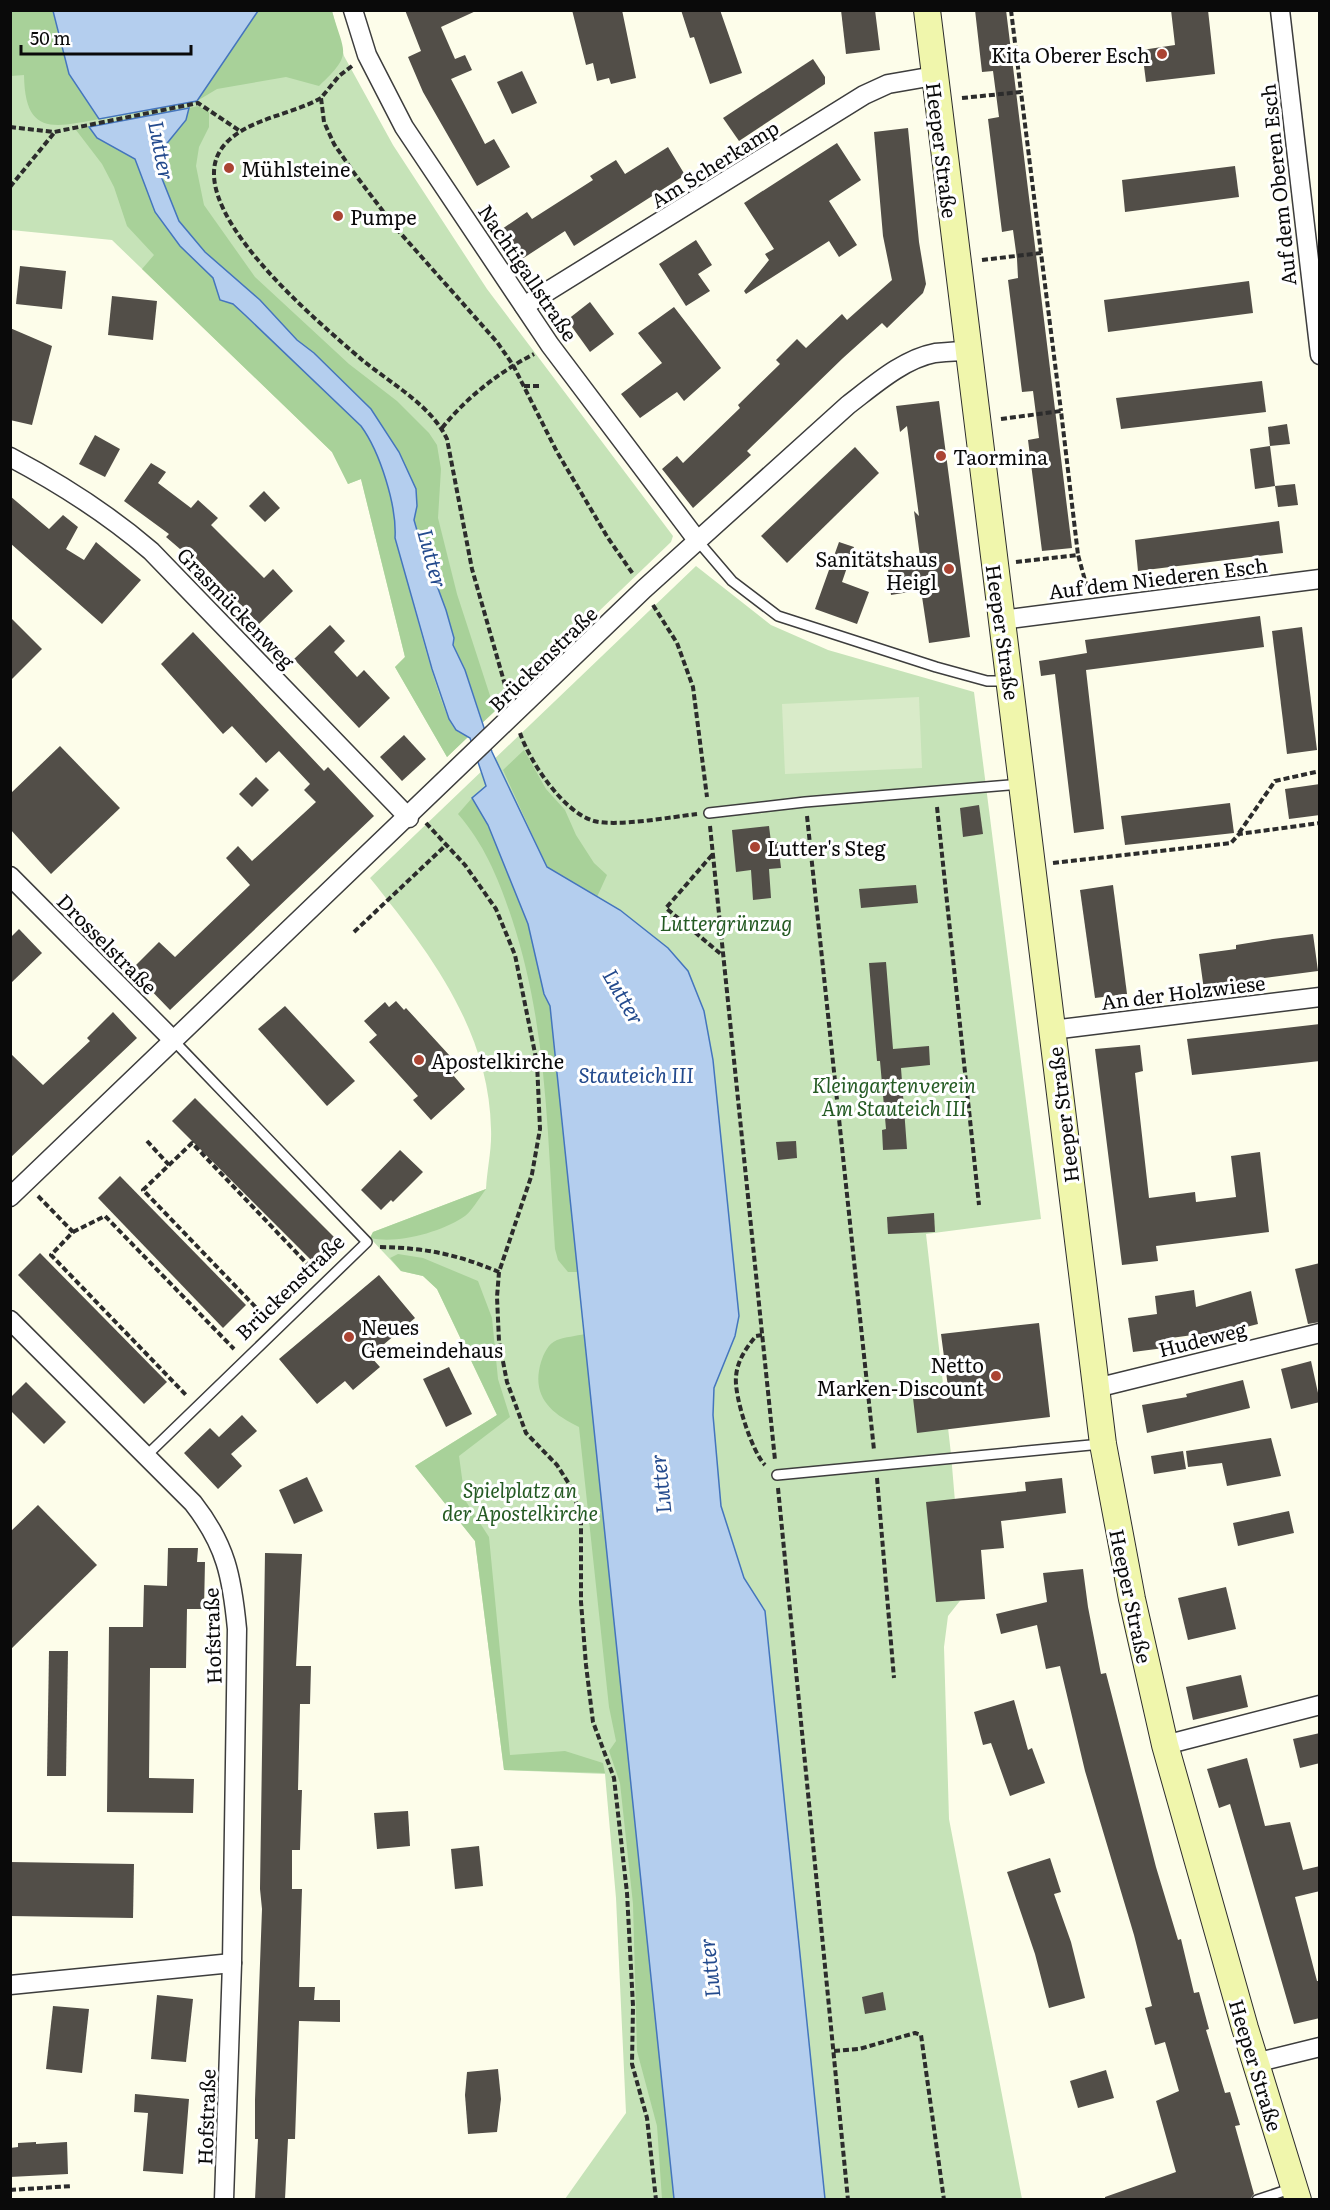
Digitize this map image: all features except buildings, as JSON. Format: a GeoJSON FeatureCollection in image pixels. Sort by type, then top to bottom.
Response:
{"type":"FeatureCollection","features":[{"type":"Feature","properties":{"kind":"main road","name":"Heeper Straße"},"geometry":{"type":"LineString","coordinates":[[927,10],[1103,1444],[1132,1599],[1165,1745],[1256,2063],[1297,2194]]}},
{"type":"Feature","properties":{"kind":"street","name":"Nachtigallstraße"},"geometry":{"type":"LineString","coordinates":[[353,10],[367,55],[404,127],[550,345],[697,540]]}},
{"type":"Feature","properties":{"kind":"street","name":"Auf dem Oberen Esch"},"geometry":{"type":"LineString","coordinates":[[1280,10],[1320,355]]}},
{"type":"Feature","properties":{"kind":"street","name":"Am Scherkamp"},"geometry":{"type":"LineString","coordinates":[[524,306],[864,95],[888,84],[935,88]]}},
{"type":"Feature","properties":{"kind":"street","name":"Brückenstraße"},"geometry":{"type":"LineString","coordinates":[[10,1197],[644,590],[848,405],[884,378],[914,361],[933,353],[968,351]]}},
{"type":"Feature","properties":{"kind":"street","name":"Grasmückenweg"},"geometry":{"type":"LineString","coordinates":[[10,457],[76,495],[120,524],[151,551],[412,814]]}},
{"type":"Feature","properties":{"kind":"street","name":"Auf dem Niederen Esch"},"geometry":{"type":"LineString","coordinates":[[1002,620],[1320,579]]}},
{"type":"Feature","properties":{"kind":"street","name":"Drosselstraße"},"geometry":{"type":"LineString","coordinates":[[10,876],[174,1041]]}},
{"type":"Feature","properties":{"kind":"street","name":"An der Holzwiese"},"geometry":{"type":"LineString","coordinates":[[1052,1030],[1320,997]]}},
{"type":"Feature","properties":{"kind":"street","name":"Hofstraße"},"geometry":{"type":"LineString","coordinates":[[10,1320],[193,1503],[214,1531],[232,1582],[237,1629],[232,1963],[224,2199]]}},
{"type":"Feature","properties":{"kind":"street","name":"Hudeweg"},"geometry":{"type":"LineString","coordinates":[[1096,1388],[1320,1333]]}},
{"type":"Feature","properties":{"kind":"street"},"geometry":{"type":"LineString","coordinates":[[1165,1745],[1320,1705]]}},
{"type":"Feature","properties":{"kind":"street"},"geometry":{"type":"LineString","coordinates":[[10,1985],[232,1963]]}},
{"type":"Feature","properties":{"kind":"street"},"geometry":{"type":"LineString","coordinates":[[1256,2063],[1320,2047]]}},
{"type":"Feature","properties":{"kind":"lane"},"geometry":{"type":"LineString","coordinates":[[697,540],[732,581],[778,616],[872,649],[946,670],[987,681],[1010,681]]}},
{"type":"Feature","properties":{"kind":"lane"},"geometry":{"type":"LineString","coordinates":[[709,813],[805,802],[1023,784]]}},
{"type":"Feature","properties":{"kind":"lane","name":"Brückenstraße"},"geometry":{"type":"LineString","coordinates":[[145,1457],[367,1242],[174,1041]]}},
{"type":"Feature","properties":{"kind":"lane"},"geometry":{"type":"LineString","coordinates":[[777,1476],[1103,1444]]}},
{"type":"Feature","properties":{"kind":"lane"},"geometry":{"type":"LineString","coordinates":[[1257,2199],[1297,2194]]}},
{"type":"Feature","properties":{"kind":"path"},"geometry":{"type":"LineString","coordinates":[[1011,10],[1078,555],[1093,608]]}},
{"type":"Feature","properties":{"kind":"path"},"geometry":{"type":"LineString","coordinates":[[367,55],[339,76],[321,98],[240,131],[219,152],[212,175],[215,193],[231,224],[258,260],[307,311],[401,390],[442,428],[447,440],[472,569],[508,722],[557,795],[584,816],[603,821],[709,813]]}},
{"type":"Feature","properties":{"kind":"path"},"geometry":{"type":"LineString","coordinates":[[935,88],[1022,92]]}},
{"type":"Feature","properties":{"kind":"path"},"geometry":{"type":"LineString","coordinates":[[321,98],[324,122],[334,144],[354,173],[395,227],[497,342],[513,365],[579,490],[677,643],[693,687],[709,813],[777,1476],[848,2199]]}},
{"type":"Feature","properties":{"kind":"path"},"geometry":{"type":"LineString","coordinates":[[10,127],[54,132],[198,103],[240,131]]}},
{"type":"Feature","properties":{"kind":"path"},"geometry":{"type":"LineString","coordinates":[[10,187],[54,132]]}},
{"type":"Feature","properties":{"kind":"path"},"geometry":{"type":"LineString","coordinates":[[957,262],[1041,253]]}},
{"type":"Feature","properties":{"kind":"path"},"geometry":{"type":"LineString","coordinates":[[442,428],[458,409],[513,365],[550,345]]}},
{"type":"Feature","properties":{"kind":"path"},"geometry":{"type":"LineString","coordinates":[[524,386],[539,386]]}},
{"type":"Feature","properties":{"kind":"path"},"geometry":{"type":"LineString","coordinates":[[977,422],[1061,411]]}},
{"type":"Feature","properties":{"kind":"path"},"geometry":{"type":"LineString","coordinates":[[994,564],[1078,555]]}},
{"type":"Feature","properties":{"kind":"path"},"geometry":{"type":"LineString","coordinates":[[1032,865],[1231,843],[1275,781],[1320,771]]}},
{"type":"Feature","properties":{"kind":"path"},"geometry":{"type":"LineString","coordinates":[[935,791],[979,1205]]}},
{"type":"Feature","properties":{"kind":"path"},"geometry":{"type":"LineString","coordinates":[[805,802],[875,1466],[894,1678]]}},
{"type":"Feature","properties":{"kind":"path"},"geometry":{"type":"LineString","coordinates":[[412,814],[465,865],[500,918],[515,955],[537,1063],[540,1129],[532,1174],[498,1272],[499,1341],[515,1408],[526,1433],[557,1465],[571,1487],[581,1518],[581,1602],[586,1665],[593,1722],[614,1778],[627,1893],[633,2006],[632,2064],[647,2118],[656,2199]]}},
{"type":"Feature","properties":{"kind":"path"},"geometry":{"type":"LineString","coordinates":[[1239,834],[1320,823]]}},
{"type":"Feature","properties":{"kind":"path"},"geometry":{"type":"LineString","coordinates":[[354,932],[446,845]]}},
{"type":"Feature","properties":{"kind":"path"},"geometry":{"type":"LineString","coordinates":[[712,855],[666,908],[722,956]]}},
{"type":"Feature","properties":{"kind":"path"},"geometry":{"type":"LineString","coordinates":[[147,1141],[169,1165]]}},
{"type":"Feature","properties":{"kind":"path"},"geometry":{"type":"LineString","coordinates":[[277,1330],[143,1190],[192,1143],[325,1283]]}},
{"type":"Feature","properties":{"kind":"path"},"geometry":{"type":"LineString","coordinates":[[25,1183],[74,1232]]}},
{"type":"Feature","properties":{"kind":"path"},"geometry":{"type":"LineString","coordinates":[[197,1406],[51,1255],[74,1232],[105,1216],[245,1360]]}},
{"type":"Feature","properties":{"kind":"path"},"geometry":{"type":"LineString","coordinates":[[373,1247],[435,1250],[464,1257],[498,1272]]}},
{"type":"Feature","properties":{"kind":"path"},"geometry":{"type":"LineString","coordinates":[[762,1335],[756,1336],[749,1345],[740,1360],[735,1378],[758,1458],[777,1476]]}},
{"type":"Feature","properties":{"kind":"path"},"geometry":{"type":"LineString","coordinates":[[834,2051],[859,2049],[915,2033],[921,2035],[944,2199]]}},
{"type":"Feature","properties":{"kind":"path"},"geometry":{"type":"LineString","coordinates":[[10,2190],[72,2186]]}},
{"type":"Feature","properties":{"kind":"green space"},"geometry":{"type":"Polygon","coordinates":[[[258,10],[332,11],[342,45],[342,59],[319,86],[286,77],[217,89],[197,101],[258,10]]]}},
{"type":"Feature","properties":{"kind":"green space"},"geometry":{"type":"Polygon","coordinates":[[[10,11],[332,11],[344,56],[393,145],[487,289],[673,536],[671,542],[447,757],[395,667],[405,657],[361,479],[348,484],[332,452],[112,240],[11,230],[10,11]]]}},
{"type":"Feature","properties":{"kind":"green space"},"geometry":{"type":"Polygon","coordinates":[[[11,11],[53,11],[69,74],[99,119],[55,125],[44,123],[36,118],[26,94],[24,75],[11,76],[11,11]]]}},
{"type":"Feature","properties":{"kind":"green space"},"geometry":{"type":"Polygon","coordinates":[[[198,106],[209,112],[209,127],[199,147],[196,166],[204,205],[255,277],[349,364],[397,401],[429,433],[437,445],[441,469],[438,518],[457,594],[495,711],[483,722],[465,670],[453,645],[423,548],[424,540],[418,534],[414,520],[417,506],[411,477],[371,409],[314,353],[297,340],[260,300],[205,252],[179,221],[159,171],[158,158],[186,120],[189,108],[198,106]]]}},
{"type":"Feature","properties":{"kind":"green space"},"geometry":{"type":"Polygon","coordinates":[[[89,127],[97,138],[135,159],[180,246],[213,278],[220,300],[233,304],[245,315],[361,426],[368,437],[386,480],[394,511],[396,538],[441,698],[456,730],[468,737],[447,757],[395,667],[405,657],[361,479],[348,484],[332,452],[142,269],[154,255],[127,226],[114,187],[102,164],[76,130],[89,127]]]}},
{"type":"Feature","properties":{"kind":"green space","name":"Luttergrünzug"},"geometry":{"type":"Polygon","coordinates":[[[696,566],[771,625],[828,650],[974,692],[1041,1219],[926,1234],[951,1454],[963,1597],[948,1616],[944,1647],[949,1819],[1022,2199],[565,2199],[626,2113],[616,1898],[605,1774],[504,1770],[475,1541],[415,1466],[497,1415],[437,1289],[423,1276],[401,1271],[370,1238],[373,1232],[486,1189],[491,1129],[488,1093],[480,1059],[468,1026],[434,964],[370,878],[696,566]]]}},
{"type":"Feature","properties":{"kind":"green space"},"geometry":{"type":"Polygon","coordinates":[[[919,697],[922,768],[785,774],[782,704],[919,697]]]}},
{"type":"Feature","properties":{"kind":"green space"},"geometry":{"type":"Polygon","coordinates":[[[524,750],[546,789],[565,810],[576,835],[594,863],[607,875],[597,897],[547,867],[503,770],[524,750]]]}},
{"type":"Feature","properties":{"kind":"green space"},"geometry":{"type":"Polygon","coordinates":[[[472,798],[488,825],[528,924],[544,994],[550,1006],[578,1272],[568,1272],[558,1260],[555,1249],[544,1082],[533,1001],[524,960],[502,890],[484,851],[458,814],[472,798]]]}},
{"type":"Feature","properties":{"kind":"green space"},"geometry":{"type":"Polygon","coordinates":[[[486,1189],[465,1216],[441,1228],[417,1236],[392,1240],[370,1238],[373,1232],[486,1189]]]}},
{"type":"Feature","properties":{"kind":"green space"},"geometry":{"type":"Polygon","coordinates":[[[398,1254],[423,1258],[478,1281],[492,1318],[498,1379],[510,1417],[459,1456],[465,1500],[489,1537],[510,1755],[565,1751],[603,1763],[605,1773],[504,1770],[475,1541],[415,1466],[497,1415],[437,1289],[423,1276],[401,1271],[390,1258],[398,1254]]]}},
{"type":"Feature","properties":{"kind":"green space"},"geometry":{"type":"Polygon","coordinates":[[[585,1334],[674,2199],[662,2199],[657,2126],[637,2051],[633,1904],[620,1783],[609,1751],[616,1741],[609,1707],[579,1427],[559,1416],[545,1402],[539,1385],[541,1362],[549,1346],[557,1340],[585,1334]]]}},
{"type":"Feature","properties":{"kind":"water"},"geometry":{"type":"Polygon","coordinates":[[[53,10],[258,11],[197,101],[99,119],[69,74],[53,10]]]}},
{"type":"Feature","properties":{"kind":"water","name":"Stauteich III"},"geometry":{"type":"Polygon","coordinates":[[[189,108],[186,120],[164,147],[158,159],[159,171],[179,221],[205,252],[260,300],[297,340],[314,353],[371,409],[399,452],[416,489],[417,506],[414,520],[418,534],[426,544],[423,548],[446,610],[454,638],[453,645],[465,670],[492,752],[547,867],[620,910],[668,948],[688,971],[704,1011],[713,1060],[739,1316],[735,1336],[714,1388],[713,1415],[721,1506],[744,1578],[765,1611],[825,2199],[674,2199],[550,1006],[544,994],[528,924],[488,825],[472,798],[486,786],[470,738],[456,730],[449,719],[432,669],[395,538],[390,495],[375,450],[361,426],[233,304],[220,300],[213,278],[180,246],[155,212],[135,159],[97,138],[89,127],[189,108]]]}},
{"type":"Feature","properties":{"kind":"place","name":"Kita Oberer Esch"},"geometry":{"type":"Point","coordinates":[1162,54]}},
{"type":"Feature","properties":{"kind":"place","name":"Mühlsteine"},"geometry":{"type":"Point","coordinates":[229,168]}},
{"type":"Feature","properties":{"kind":"place","name":"Pumpe"},"geometry":{"type":"Point","coordinates":[338,216]}},
{"type":"Feature","properties":{"kind":"place","name":"Taormina"},"geometry":{"type":"Point","coordinates":[941,456]}},
{"type":"Feature","properties":{"kind":"place","name":"Sanitätshaus Heigl"},"geometry":{"type":"Point","coordinates":[949,569]}},
{"type":"Feature","properties":{"kind":"place","name":"Lutter's Steg"},"geometry":{"type":"Point","coordinates":[755,847]}},
{"type":"Feature","properties":{"kind":"place","name":"Apostelkirche"},"geometry":{"type":"Point","coordinates":[419,1060]}},
{"type":"Feature","properties":{"kind":"place","name":"Neues Gemeindehaus"},"geometry":{"type":"Point","coordinates":[349,1337]}},
{"type":"Feature","properties":{"kind":"place","name":"Netto Marken-Discount"},"geometry":{"type":"Point","coordinates":[996,1376]}},
{"type":"Feature","properties":{"kind":"water label","name":"Lutter"},"geometry":{"type":"Point","coordinates":[163,150]}},
{"type":"Feature","properties":{"kind":"water label","name":"Lutter"},"geometry":{"type":"Point","coordinates":[434,558]}},
{"type":"Feature","properties":{"kind":"water label","name":"Lutter"},"geometry":{"type":"Point","coordinates":[625,996]}},
{"type":"Feature","properties":{"kind":"water label","name":"Lutter"},"geometry":{"type":"Point","coordinates":[659,1484]}},
{"type":"Feature","properties":{"kind":"water label","name":"Lutter"},"geometry":{"type":"Point","coordinates":[708,1968]}},
{"type":"Feature","properties":{"kind":"park label","name":"Kleingartenverein Am Stauteich III"},"geometry":{"type":"Point","coordinates":[894,1096]}},
{"type":"Feature","properties":{"kind":"park label","name":"Spielplatz an der Apostelkirche"},"geometry":{"type":"Point","coordinates":[520,1500]}}]}
